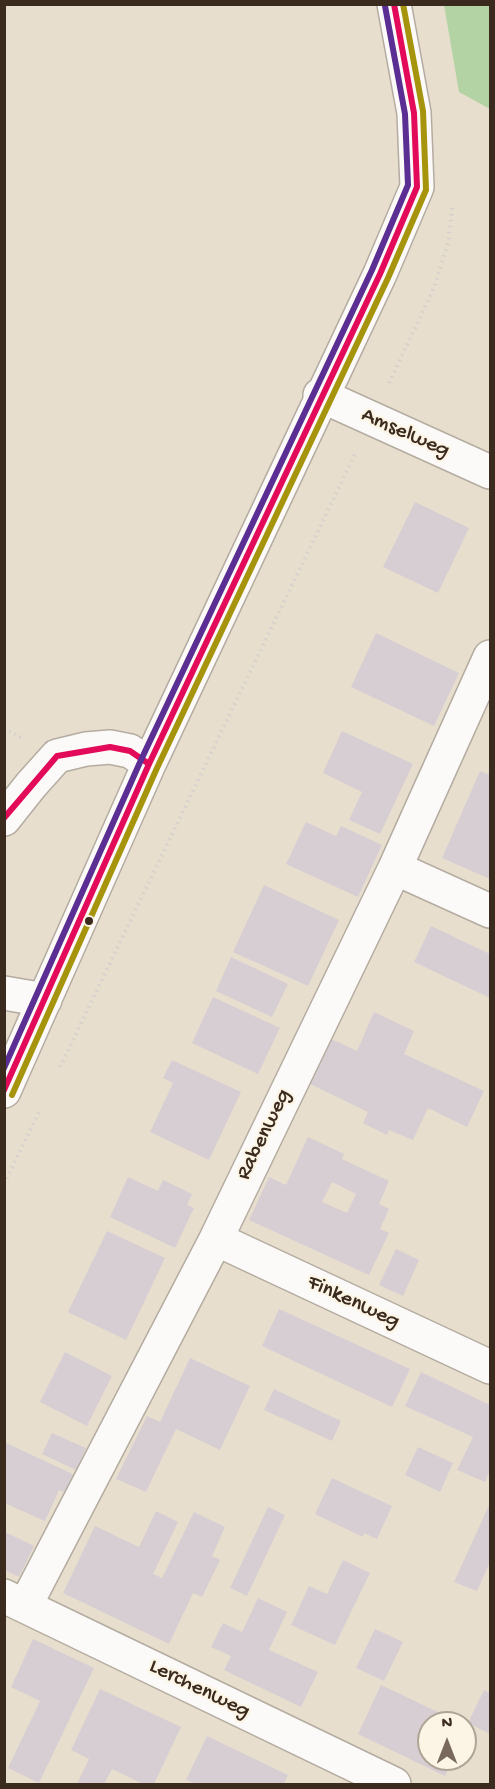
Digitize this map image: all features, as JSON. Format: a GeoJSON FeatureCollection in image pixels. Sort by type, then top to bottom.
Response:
{"type":"FeatureCollection","features":[{"type":"Feature","properties":{"kind":"street"},"geometry":{"type":"LineString","coordinates":[[4,1091],[149,764],[320,395],[380,274],[417,187],[414,113],[394,4]]}},
{"type":"Feature","properties":{"kind":"street","name":"Amselweg"},"geometry":{"type":"LineString","coordinates":[[320,395],[490,472]]}},
{"type":"Feature","properties":{"kind":"street","name":"Rabenweg"},"geometry":{"type":"LineString","coordinates":[[15,1601],[216,1239],[395,867],[490,657]]}},
{"type":"Feature","properties":{"kind":"street"},"geometry":{"type":"LineString","coordinates":[[4,819],[57,756],[86,749],[110,747],[130,751],[149,764]]}},
{"type":"Feature","properties":{"kind":"street"},"geometry":{"type":"LineString","coordinates":[[395,867],[490,910]]}},
{"type":"Feature","properties":{"kind":"street"},"geometry":{"type":"LineString","coordinates":[[4,993],[45,1000]]}},
{"type":"Feature","properties":{"kind":"street","name":"Finkenweg"},"geometry":{"type":"LineString","coordinates":[[216,1239],[490,1367]]}},
{"type":"Feature","properties":{"kind":"street","name":"Lerchenweg"},"geometry":{"type":"LineString","coordinates":[[15,1601],[394,1785]]}},
{"type":"Feature","properties":{"kind":"green space"},"geometry":{"type":"Polygon","coordinates":[[[444,5],[490,5],[490,109],[459,92],[444,5]]]}},
{"type":"Feature","properties":{"kind":"building"},"geometry":{"type":"Polygon","coordinates":[[[415,502],[469,528],[438,593],[383,567],[415,502]]]}},
{"type":"Feature","properties":{"kind":"building"},"geometry":{"type":"Polygon","coordinates":[[[376,633],[459,673],[434,726],[351,687],[376,633]]]}},
{"type":"Feature","properties":{"kind":"building"},"geometry":{"type":"Polygon","coordinates":[[[342,731],[413,764],[380,834],[349,820],[362,792],[323,773],[342,731]]]}},
{"type":"Feature","properties":{"kind":"building"},"geometry":{"type":"Polygon","coordinates":[[[480,771],[490,775],[490,879],[442,858],[480,771]]]}},
{"type":"Feature","properties":{"kind":"building"},"geometry":{"type":"Polygon","coordinates":[[[306,822],[336,836],[341,826],[382,845],[358,897],[286,864],[306,822]]]}},
{"type":"Feature","properties":{"kind":"building"},"geometry":{"type":"Polygon","coordinates":[[[264,885],[339,920],[308,986],[233,952],[264,885]]]}},
{"type":"Feature","properties":{"kind":"building"},"geometry":{"type":"Polygon","coordinates":[[[431,926],[490,954],[490,998],[414,962],[431,926]]]}},
{"type":"Feature","properties":{"kind":"building"},"geometry":{"type":"Polygon","coordinates":[[[231,957],[288,984],[272,1017],[216,991],[231,957]]]}},
{"type":"Feature","properties":{"kind":"building"},"geometry":{"type":"Polygon","coordinates":[[[213,997],[280,1028],[258,1074],[192,1043],[213,997]]]}},
{"type":"Feature","properties":{"kind":"building"},"geometry":{"type":"Polygon","coordinates":[[[374,1012],[414,1031],[404,1054],[484,1091],[467,1127],[428,1108],[413,1140],[389,1130],[387,1135],[363,1123],[368,1112],[308,1083],[329,1038],[357,1051],[374,1012]]]}},
{"type":"Feature","properties":{"kind":"building"},"geometry":{"type":"Polygon","coordinates":[[[172,1060],[241,1092],[209,1160],[150,1132],[173,1083],[163,1078],[172,1060]]]}},
{"type":"Feature","properties":{"kind":"building"},"geometry":{"type":"Polygon","coordinates":[[[308,1137],[344,1154],[342,1159],[389,1181],[379,1204],[389,1209],[380,1229],[389,1233],[369,1275],[249,1220],[269,1177],[286,1185],[308,1137]],[[332,1182],[322,1202],[347,1213],[356,1194],[332,1182]]]}},
{"type":"Feature","properties":{"kind":"building"},"geometry":{"type":"Polygon","coordinates":[[[128,1177],[158,1191],[163,1180],[192,1194],[187,1205],[194,1208],[175,1248],[110,1217],[128,1177]]]}},
{"type":"Feature","properties":{"kind":"building"},"geometry":{"type":"Polygon","coordinates":[[[107,1231],[165,1258],[126,1340],[68,1312],[107,1231]]]}},
{"type":"Feature","properties":{"kind":"building"},"geometry":{"type":"Polygon","coordinates":[[[396,1249],[419,1260],[403,1296],[379,1285],[396,1249]]]}},
{"type":"Feature","properties":{"kind":"building"},"geometry":{"type":"Polygon","coordinates":[[[279,1309],[410,1369],[392,1407],[262,1346],[279,1309]]]}},
{"type":"Feature","properties":{"kind":"building"},"geometry":{"type":"Polygon","coordinates":[[[65,1352],[112,1376],[87,1426],[40,1402],[65,1352]]]}},
{"type":"Feature","properties":{"kind":"building"},"geometry":{"type":"Polygon","coordinates":[[[190,1358],[250,1386],[220,1450],[176,1429],[146,1492],[116,1479],[147,1416],[160,1422],[190,1358]]]}},
{"type":"Feature","properties":{"kind":"building"},"geometry":{"type":"Polygon","coordinates":[[[421,1372],[490,1405],[490,1470],[485,1482],[457,1470],[473,1437],[405,1406],[421,1372]]]}},
{"type":"Feature","properties":{"kind":"building"},"geometry":{"type":"Polygon","coordinates":[[[274,1389],[341,1421],[332,1441],[264,1410],[274,1389]]]}},
{"type":"Feature","properties":{"kind":"building"},"geometry":{"type":"Polygon","coordinates":[[[52,1433],[86,1448],[76,1470],[42,1454],[52,1433]]]}},
{"type":"Feature","properties":{"kind":"building"},"geometry":{"type":"Polygon","coordinates":[[[4,1442],[81,1478],[72,1496],[59,1490],[45,1521],[4,1503],[4,1442]]]}},
{"type":"Feature","properties":{"kind":"building"},"geometry":{"type":"Polygon","coordinates":[[[418,1447],[453,1463],[440,1492],[405,1475],[418,1447]]]}},
{"type":"Feature","properties":{"kind":"building"},"geometry":{"type":"Polygon","coordinates":[[[332,1478],[392,1506],[377,1539],[364,1533],[363,1537],[315,1514],[332,1478]]]}},
{"type":"Feature","properties":{"kind":"building"},"geometry":{"type":"Polygon","coordinates":[[[490,1503],[490,1562],[477,1591],[454,1582],[490,1503]]]}},
{"type":"Feature","properties":{"kind":"building"},"geometry":{"type":"Polygon","coordinates":[[[268,1507],[285,1515],[247,1596],[230,1588],[268,1507]]]}},
{"type":"Feature","properties":{"kind":"building"},"geometry":{"type":"Polygon","coordinates":[[[156,1511],[178,1522],[153,1574],[162,1578],[194,1512],[225,1527],[212,1556],[220,1560],[202,1597],[193,1593],[169,1644],[63,1593],[95,1526],[139,1547],[156,1511]]]}},
{"type":"Feature","properties":{"kind":"building"},"geometry":{"type":"Polygon","coordinates":[[[5,1532],[34,1546],[19,1577],[5,1570],[5,1532]]]}},
{"type":"Feature","properties":{"kind":"building"},"geometry":{"type":"Polygon","coordinates":[[[343,1560],[370,1573],[335,1645],[291,1625],[309,1586],[327,1594],[343,1560]]]}},
{"type":"Feature","properties":{"kind":"building"},"geometry":{"type":"Polygon","coordinates":[[[258,1598],[287,1612],[269,1650],[318,1672],[301,1707],[224,1670],[231,1656],[211,1647],[223,1623],[242,1632],[258,1598]]]}},
{"type":"Feature","properties":{"kind":"building"},"geometry":{"type":"Polygon","coordinates":[[[375,1629],[403,1642],[384,1681],[356,1668],[375,1629]]]}},
{"type":"Feature","properties":{"kind":"building"},"geometry":{"type":"Polygon","coordinates":[[[33,1639],[94,1668],[39,1783],[8,1768],[40,1701],[11,1687],[33,1639]]]}},
{"type":"Feature","properties":{"kind":"building"},"geometry":{"type":"Polygon","coordinates":[[[381,1685],[436,1711],[417,1711],[417,1762],[358,1734],[381,1685]]]}},
{"type":"Feature","properties":{"kind":"building"},"geometry":{"type":"Polygon","coordinates":[[[100,1689],[181,1727],[154,1784],[143,1784],[112,1769],[104,1784],[77,1784],[89,1759],[71,1750],[100,1689]]]}},
{"type":"Feature","properties":{"kind":"building"},"geometry":{"type":"Polygon","coordinates":[[[484,1690],[490,1693],[490,1734],[477,1728],[477,1711],[474,1711],[484,1690]]]}},
{"type":"Feature","properties":{"kind":"building"},"geometry":{"type":"Polygon","coordinates":[[[207,1736],[288,1775],[284,1784],[197,1784],[186,1780],[207,1736]]]}},
{"type":"Feature","properties":{"kind":"building"},"geometry":{"type":"Polygon","coordinates":[[[435,1771],[447,1771],[445,1776],[435,1771]]]}},
{"type":"Feature","properties":{"kind":"transit line"},"geometry":{"type":"LineString","coordinates":[[4,1090],[149,764],[380,274],[417,187],[414,113],[394,4]]}},
{"type":"Feature","properties":{"kind":"transit line"},"geometry":{"type":"LineString","coordinates":[[12,1095],[157,768],[388,278],[426,190],[423,111],[403,4]]}},
{"type":"Feature","properties":{"kind":"transit line"},"geometry":{"type":"LineString","coordinates":[[4,1068],[141,760],[372,270],[408,185],[405,114],[385,6]]}},
{"type":"Feature","properties":{"kind":"transit line"},"geometry":{"type":"LineString","coordinates":[[4,818],[57,756],[110,747],[130,751],[149,764]]}}]}
